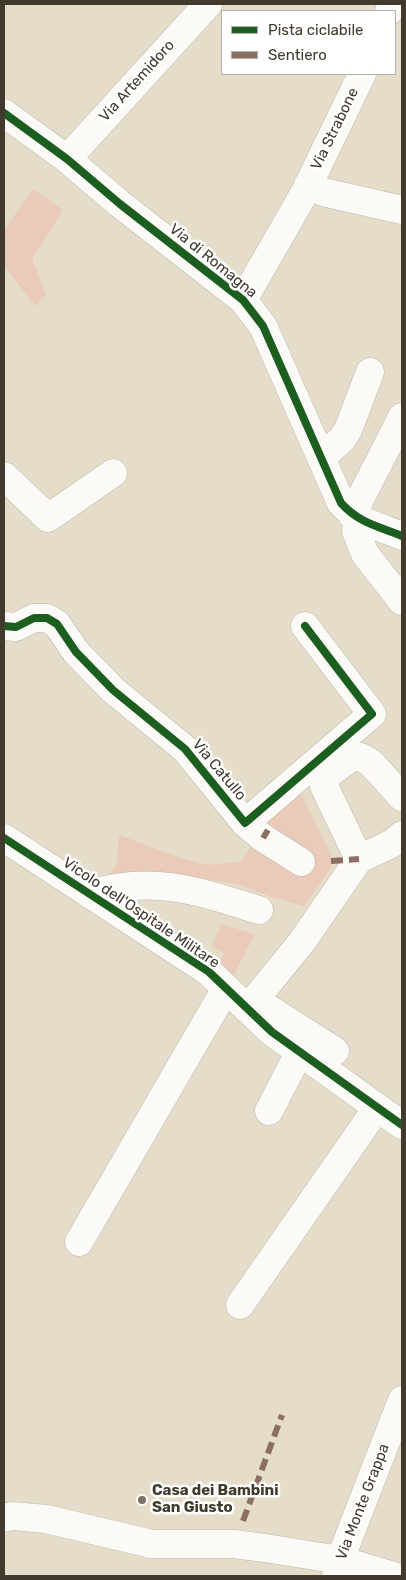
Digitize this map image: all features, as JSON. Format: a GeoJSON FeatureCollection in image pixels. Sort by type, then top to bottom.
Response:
{"type":"FeatureCollection","features":[{"type":"Feature","properties":{"kind":"street","name":"Via Artemidoro"},"geometry":{"type":"LineString","coordinates":[[67,158],[208,4]]}},
{"type":"Feature","properties":{"kind":"street","name":"Via Strabone"},"geometry":{"type":"LineString","coordinates":[[244,300],[308,185],[362,75]]}},
{"type":"Feature","properties":{"kind":"street","name":"Via di Romagna"},"geometry":{"type":"LineString","coordinates":[[4,113],[67,158],[128,210],[244,300],[264,326],[341,503],[357,518]]}},
{"type":"Feature","properties":{"kind":"street","name":"Via Strabone"},"geometry":{"type":"LineString","coordinates":[[308,185],[323,192],[402,210]]}},
{"type":"Feature","properties":{"kind":"street"},"geometry":{"type":"LineString","coordinates":[[321,458],[342,439],[348,430],[370,372]]}},
{"type":"Feature","properties":{"kind":"street"},"geometry":{"type":"LineString","coordinates":[[402,417],[357,518],[356,532],[364,554],[402,601]]}},
{"type":"Feature","properties":{"kind":"street"},"geometry":{"type":"LineString","coordinates":[[4,476],[48,518],[113,473]]}},
{"type":"Feature","properties":{"kind":"street"},"geometry":{"type":"LineString","coordinates":[[357,518],[402,536]]}},
{"type":"Feature","properties":{"kind":"street","name":"Via Catullo"},"geometry":{"type":"LineString","coordinates":[[4,626],[16,627],[34,618],[47,618],[57,624],[76,652],[113,690],[185,749],[245,823],[263,838],[301,862]]}},
{"type":"Feature","properties":{"kind":"street","name":"Via Catullo"},"geometry":{"type":"LineString","coordinates":[[245,823],[372,714],[305,626]]}},
{"type":"Feature","properties":{"kind":"street"},"geometry":{"type":"LineString","coordinates":[[359,859],[324,786],[327,775],[352,757],[360,757],[371,764],[402,797]]}},
{"type":"Feature","properties":{"kind":"street"},"geometry":{"type":"LineString","coordinates":[[335,1052],[251,1004],[301,943],[359,859],[391,844],[402,835]]}},
{"type":"Feature","properties":{"kind":"street","name":"Vicolo dell'Ospitale Militare"},"geometry":{"type":"LineString","coordinates":[[4,838],[209,972],[225,990],[251,1004],[267,1028],[299,1053],[402,1125]]}},
{"type":"Feature","properties":{"kind":"street"},"geometry":{"type":"LineString","coordinates":[[89,894],[103,890],[145,885],[177,886],[259,910]]}},
{"type":"Feature","properties":{"kind":"street","name":"Vicolo dell'Ospitale Militare"},"geometry":{"type":"LineString","coordinates":[[79,1242],[225,990]]}},
{"type":"Feature","properties":{"kind":"street"},"geometry":{"type":"LineString","coordinates":[[269,1111],[299,1053]]}},
{"type":"Feature","properties":{"kind":"street"},"geometry":{"type":"LineString","coordinates":[[240,1305],[377,1108]]}},
{"type":"Feature","properties":{"kind":"street","name":"Via Monte Grappa"},"geometry":{"type":"LineString","coordinates":[[338,1568],[402,1400]]}},
{"type":"Feature","properties":{"kind":"street"},"geometry":{"type":"LineString","coordinates":[[4,1518],[12,1516],[46,1519],[152,1544],[234,1544],[338,1568],[393,1576]]}},
{"type":"Feature","properties":{"kind":"shaded area"},"geometry":{"type":"Polygon","coordinates":[[[33,189],[63,210],[32,259],[46,295],[35,306],[6,268],[4,270],[4,230],[33,189]]]}},
{"type":"Feature","properties":{"kind":"shaded area"},"geometry":{"type":"Polygon","coordinates":[[[297,786],[331,855],[331,868],[304,906],[271,897],[238,884],[193,877],[148,874],[107,878],[117,863],[119,835],[184,859],[207,865],[241,862],[251,846],[296,872],[256,822],[297,786]]]}},
{"type":"Feature","properties":{"kind":"shaded area"},"geometry":{"type":"Polygon","coordinates":[[[221,924],[255,934],[229,984],[215,971],[224,953],[212,946],[221,924]]]}},
{"type":"Feature","properties":{"kind":"marked path"},"geometry":{"type":"LineString","coordinates":[[263,838],[268,830]]}},
{"type":"Feature","properties":{"kind":"marked path"},"geometry":{"type":"LineString","coordinates":[[331,861],[359,859]]}},
{"type":"Feature","properties":{"kind":"marked path"},"geometry":{"type":"LineString","coordinates":[[243,1521],[282,1415]]}},
{"type":"Feature","properties":{"kind":"cycle path"},"geometry":{"type":"LineString","coordinates":[[4,113],[67,159],[120,204],[243,300],[263,326],[341,503],[362,520],[402,536]]}},
{"type":"Feature","properties":{"kind":"cycle path"},"geometry":{"type":"LineString","coordinates":[[4,626],[16,627],[34,618],[47,618],[57,624],[76,652],[113,690],[185,749],[245,823],[372,714],[305,626]]}},
{"type":"Feature","properties":{"kind":"cycle path"},"geometry":{"type":"LineString","coordinates":[[4,838],[209,972],[272,1032],[402,1125]]}},
{"type":"Feature","properties":{"kind":"place","name":"Casa dei Bambini San Giusto"},"geometry":{"type":"Point","coordinates":[142,1500]}}]}
